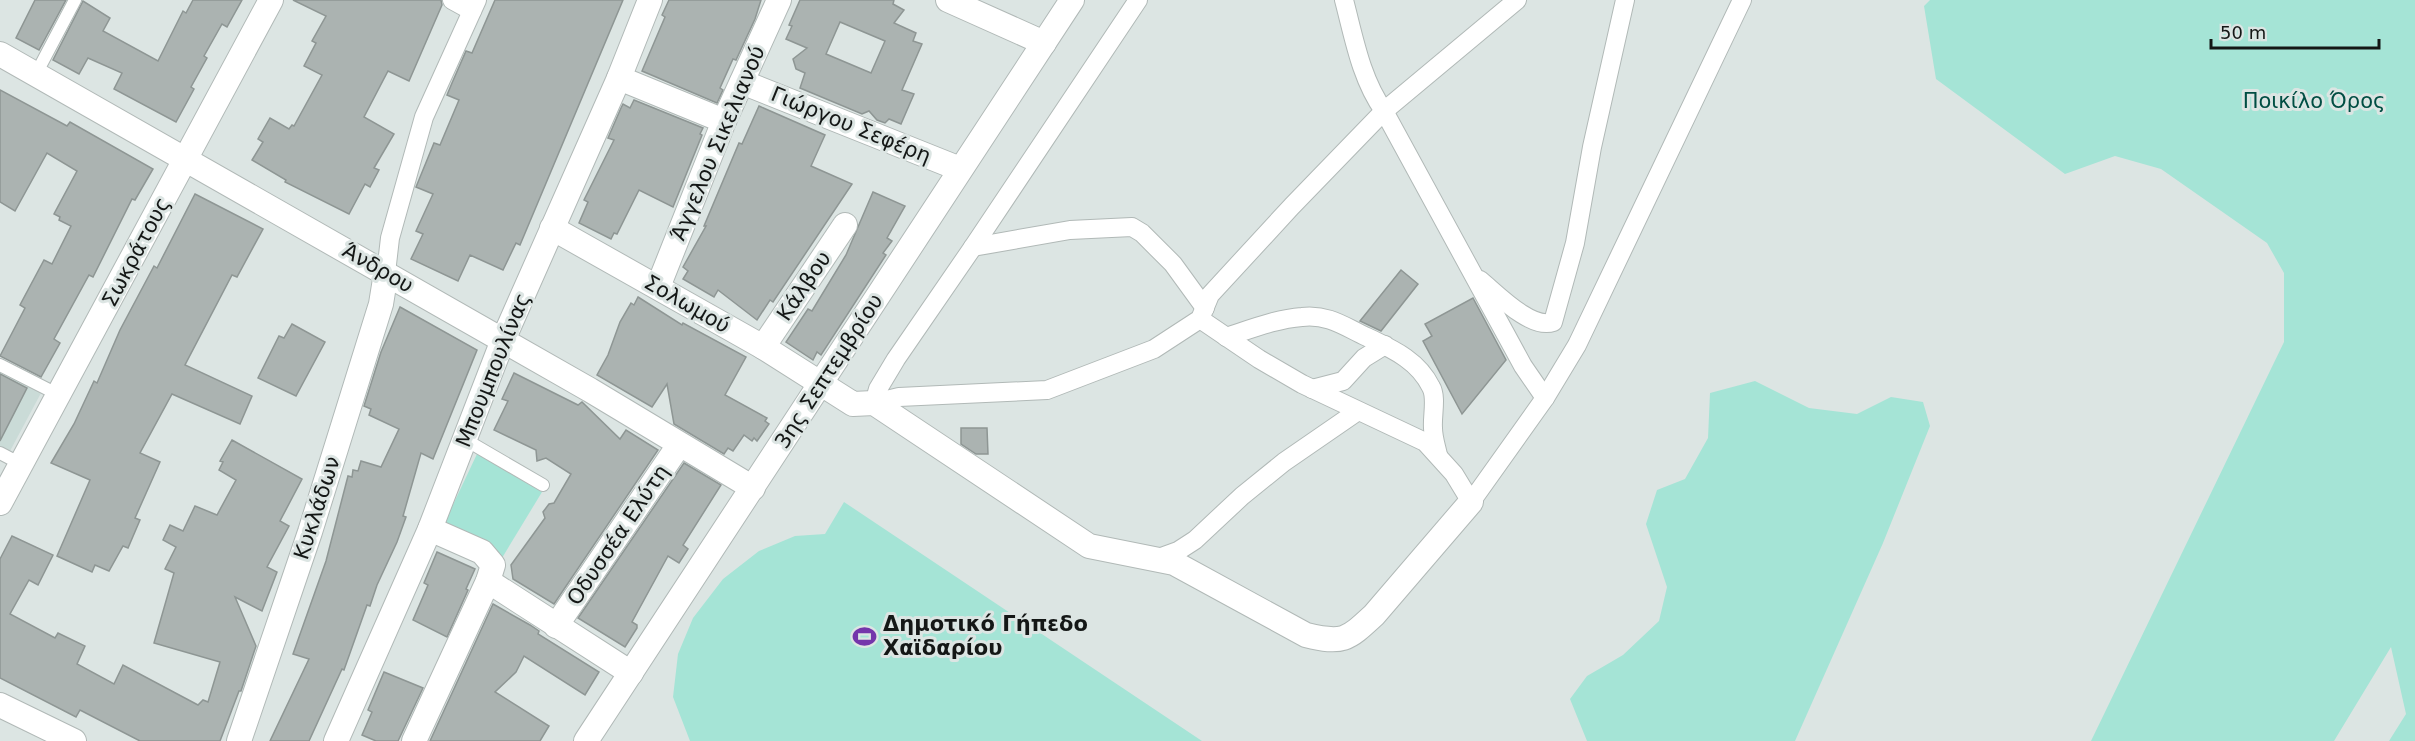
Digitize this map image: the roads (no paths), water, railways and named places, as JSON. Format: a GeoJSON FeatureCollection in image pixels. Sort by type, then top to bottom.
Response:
{"type":"FeatureCollection","features":[{"type":"Feature","properties":{"kind":"street","name":"Σωκράτους"},"geometry":{"type":"LineString","coordinates":[[0,503],[271,0]]}},
{"type":"Feature","properties":{"kind":"street"},"geometry":{"type":"LineString","coordinates":[[386,273],[390,238],[424,117],[474,5],[452,0]]}},
{"type":"Feature","properties":{"kind":"street","name":"Μπουμπουλίνας"},"geometry":{"type":"LineString","coordinates":[[336,741],[430,529],[503,340],[619,78],[650,0]]}},
{"type":"Feature","properties":{"kind":"street","name":"Άγγελου Σικελιανού"},"geometry":{"type":"LineString","coordinates":[[658,286],[724,121],[778,0]]}},
{"type":"Feature","properties":{"kind":"street"},"geometry":{"type":"LineString","coordinates":[[948,0],[1044,43]]}},
{"type":"Feature","properties":{"kind":"street","name":"3ης Σεπτεμβρίου"},"geometry":{"type":"LineString","coordinates":[[586,741],[1072,0]]}},
{"type":"Feature","properties":{"kind":"street"},"geometry":{"type":"LineString","coordinates":[[874,403],[878,389],[896,359],[1138,0]]}},
{"type":"Feature","properties":{"kind":"street"},"geometry":{"type":"LineString","coordinates":[[1344,0],[1357,51],[1372,95],[1384,111],[1523,366],[1545,398]]}},
{"type":"Feature","properties":{"kind":"street"},"geometry":{"type":"LineString","coordinates":[[874,403],[899,397],[1047,390],[1154,350],[1202,313],[1210,295],[1384,111],[1517,0]]}},
{"type":"Feature","properties":{"kind":"street"},"geometry":{"type":"LineString","coordinates":[[1471,273],[1530,319],[1548,324],[1553,322],[1575,243],[1592,147],[1625,0]]}},
{"type":"Feature","properties":{"kind":"street"},"geometry":{"type":"LineString","coordinates":[[874,403],[1089,546],[1174,563],[1306,635],[1330,641],[1348,638],[1374,615],[1471,502],[1545,398],[1599,304],[1742,0]]}},
{"type":"Feature","properties":{"kind":"street","name":"Άνδρου"},"geometry":{"type":"LineString","coordinates":[[0,54],[503,340],[753,488]]}},
{"type":"Feature","properties":{"kind":"street"},"geometry":{"type":"LineString","coordinates":[[619,78],[724,121]]}},
{"type":"Feature","properties":{"kind":"street","name":"Γιώργου Σεφέρη"},"geometry":{"type":"LineString","coordinates":[[742,82],[960,169]]}},
{"type":"Feature","properties":{"kind":"street","name":"Κάλβου"},"geometry":{"type":"LineString","coordinates":[[764,347],[845,225]]}},
{"type":"Feature","properties":{"kind":"street"},"geometry":{"type":"LineString","coordinates":[[973,247],[1070,230],[1132,227],[1142,232],[1173,264],[1202,313],[1226,337],[1258,359],[1312,389],[1425,442],[1454,474],[1471,502]]}},
{"type":"Feature","properties":{"kind":"street","name":"Σολωμού"},"geometry":{"type":"LineString","coordinates":[[552,228],[764,347],[854,404],[874,403]]}},
{"type":"Feature","properties":{"kind":"street","name":"Κυκλάδων"},"geometry":{"type":"LineString","coordinates":[[239,741],[321,498],[381,304],[386,273]]}},
{"type":"Feature","properties":{"kind":"street"},"geometry":{"type":"LineString","coordinates":[[1226,337],[1303,316],[1326,317],[1341,322],[1392,348],[1421,369],[1433,389],[1433,430],[1438,456]]}},
{"type":"Feature","properties":{"kind":"street"},"geometry":{"type":"LineString","coordinates":[[1312,389],[1343,381],[1364,358],[1385,345]]}},
{"type":"Feature","properties":{"kind":"street"},"geometry":{"type":"LineString","coordinates":[[1156,559],[1178,551],[1195,540],[1242,496],[1284,462],[1358,411]]}},
{"type":"Feature","properties":{"kind":"street","name":"Οδυσσέα Ελύτη"},"geometry":{"type":"LineString","coordinates":[[556,626],[679,445]]}},
{"type":"Feature","properties":{"kind":"street"},"geometry":{"type":"LineString","coordinates":[[430,529],[482,552],[490,573],[556,626],[631,673]]}},
{"type":"Feature","properties":{"kind":"street"},"geometry":{"type":"LineString","coordinates":[[414,741],[490,573]]}},
{"type":"Feature","properties":{"kind":"street"},"geometry":{"type":"LineString","coordinates":[[0,705],[74,741]]}},
{"type":"Feature","properties":{"kind":"lane"},"geometry":{"type":"LineString","coordinates":[[36,74],[75,0]]}},
{"type":"Feature","properties":{"kind":"lane"},"geometry":{"type":"LineString","coordinates":[[0,365],[58,395]]}},
{"type":"Feature","properties":{"kind":"lane"},"geometry":{"type":"LineString","coordinates":[[464,439],[543,484]]}},
{"type":"Feature","properties":{"kind":"lane"},"geometry":{"type":"LineString","coordinates":[[0,453],[21,464]]}},
{"type":"Feature","properties":{"kind":"place","name":"Δημοτικό Γήπεδο Χαϊδαρίου"},"geometry":{"type":"Point","coordinates":[865,636]}},
{"type":"Feature","properties":{"kind":"park label","name":"Ποικίλο Όρος"},"geometry":{"type":"Point","coordinates":[2314,101]}}]}
